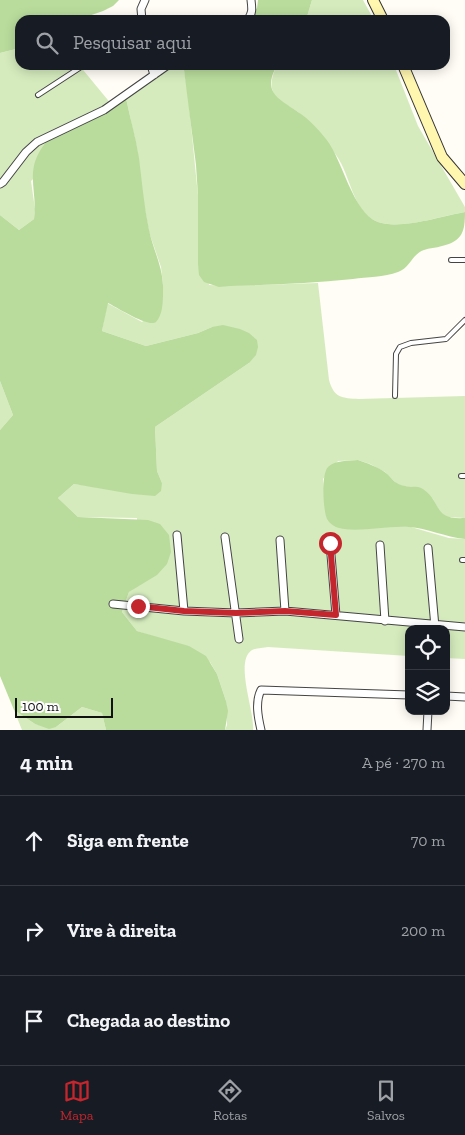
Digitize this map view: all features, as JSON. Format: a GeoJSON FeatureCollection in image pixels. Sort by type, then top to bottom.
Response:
{"type":"FeatureCollection","features":[{"type":"Feature","properties":{"kind":"main road"},"geometry":{"type":"LineString","coordinates":[[373,0],[380,15]]}},
{"type":"Feature","properties":{"kind":"main road"},"geometry":{"type":"LineString","coordinates":[[405,70],[442,156],[465,184]]}},
{"type":"Feature","properties":{"kind":"street"},"geometry":{"type":"LineString","coordinates":[[142,15],[141,9],[145,0]]}},
{"type":"Feature","properties":{"kind":"street"},"geometry":{"type":"LineString","coordinates":[[250,15],[251,0]]}},
{"type":"Feature","properties":{"kind":"street"},"geometry":{"type":"LineString","coordinates":[[152,70],[154,75]]}},
{"type":"Feature","properties":{"kind":"street"},"geometry":{"type":"LineString","coordinates":[[0,184],[26,152],[37,142],[104,110],[161,70]]}},
{"type":"Feature","properties":{"kind":"street"},"geometry":{"type":"LineString","coordinates":[[177,535],[184,611]]}},
{"type":"Feature","properties":{"kind":"street"},"geometry":{"type":"LineString","coordinates":[[225,537],[238,639]]}},
{"type":"Feature","properties":{"kind":"street"},"geometry":{"type":"LineString","coordinates":[[280,540],[285,611]]}},
{"type":"Feature","properties":{"kind":"street"},"geometry":{"type":"LineString","coordinates":[[330,543],[336,615]]}},
{"type":"Feature","properties":{"kind":"street"},"geometry":{"type":"LineString","coordinates":[[380,545],[385,621]]}},
{"type":"Feature","properties":{"kind":"street"},"geometry":{"type":"LineString","coordinates":[[428,548],[435,625]]}},
{"type":"Feature","properties":{"kind":"street"},"geometry":{"type":"LineString","coordinates":[[113,604],[184,611],[236,613],[285,611],[418,625]]}},
{"type":"Feature","properties":{"kind":"street"},"geometry":{"type":"LineString","coordinates":[[450,627],[465,627]]}},
{"type":"Feature","properties":{"kind":"street"},"geometry":{"type":"LineString","coordinates":[[261,730],[258,718],[257,697],[260,690],[405,696]]}},
{"type":"Feature","properties":{"kind":"street"},"geometry":{"type":"LineString","coordinates":[[450,696],[465,696]]}},
{"type":"Feature","properties":{"kind":"street"},"geometry":{"type":"LineString","coordinates":[[427,730],[428,715]]}},
{"type":"Feature","properties":{"kind":"lane"},"geometry":{"type":"LineString","coordinates":[[38,95],[76,70]]}},
{"type":"Feature","properties":{"kind":"lane"},"geometry":{"type":"LineString","coordinates":[[451,260],[465,260]]}},
{"type":"Feature","properties":{"kind":"lane"},"geometry":{"type":"LineString","coordinates":[[396,396],[396,354],[400,347],[411,343],[446,339],[465,320]]}},
{"type":"Feature","properties":{"kind":"green space"},"geometry":{"type":"Polygon","coordinates":[[[0,0],[119,0],[113,6],[91,15],[15,15],[15,49],[0,53],[0,0]]]}},
{"type":"Feature","properties":{"kind":"green space"},"geometry":{"type":"Polygon","coordinates":[[[258,0],[312,0],[308,15],[252,15],[257,8],[258,0]]]}},
{"type":"Feature","properties":{"kind":"green space"},"geometry":{"type":"Polygon","coordinates":[[[312,0],[363,0],[371,15],[308,15],[312,0]]]}},
{"type":"Feature","properties":{"kind":"green space"},"geometry":{"type":"Polygon","coordinates":[[[15,49],[15,70],[83,70],[112,105],[31,181],[35,209],[34,219],[19,230],[0,215],[0,53],[15,49]]]}},
{"type":"Feature","properties":{"kind":"green space"},"geometry":{"type":"Polygon","coordinates":[[[163,70],[184,70],[209,285],[318,283],[329,380],[333,390],[339,396],[359,399],[465,396],[465,518],[447,517],[439,511],[433,499],[414,487],[397,484],[385,472],[358,460],[338,461],[323,479],[327,518],[411,527],[449,538],[465,539],[465,659],[450,658],[450,625],[405,625],[405,656],[268,647],[254,649],[247,656],[245,665],[246,687],[253,730],[225,730],[227,725],[226,701],[217,674],[210,662],[158,638],[137,631],[122,612],[129,592],[138,585],[137,518],[78,517],[58,498],[74,484],[90,486],[162,483],[157,471],[155,427],[249,363],[212,327],[198,333],[146,346],[102,331],[107,303],[142,322],[162,303],[163,284],[161,267],[149,232],[137,148],[126,98],[163,70]]]}},
{"type":"Feature","properties":{"kind":"green space"},"geometry":{"type":"Polygon","coordinates":[[[184,70],[275,70],[271,82],[274,94],[310,121],[326,139],[338,159],[361,208],[369,216],[378,222],[398,224],[421,222],[465,212],[463,230],[459,238],[449,244],[420,252],[402,270],[387,275],[322,282],[219,287],[204,282],[199,275],[196,165],[184,70]]]}},
{"type":"Feature","properties":{"kind":"green space"},"geometry":{"type":"Polygon","coordinates":[[[275,70],[396,70],[418,126],[465,207],[465,212],[421,222],[398,224],[378,222],[369,217],[357,202],[341,163],[332,150],[302,116],[276,97],[272,83],[275,70]]]}},
{"type":"Feature","properties":{"kind":"green space"},"geometry":{"type":"Polygon","coordinates":[[[126,98],[138,150],[149,230],[162,278],[162,305],[159,319],[152,323],[140,320],[108,303],[102,331],[146,346],[223,325],[249,333],[257,340],[258,347],[256,355],[249,363],[155,427],[157,471],[162,483],[161,491],[155,496],[74,484],[58,498],[78,517],[148,520],[160,524],[169,535],[171,552],[167,564],[157,575],[129,592],[122,612],[137,631],[189,646],[206,656],[217,674],[226,701],[228,711],[225,730],[106,730],[102,713],[82,707],[56,727],[49,729],[35,724],[14,710],[0,676],[0,430],[13,415],[0,381],[0,215],[19,230],[34,219],[33,171],[39,152],[46,142],[126,98]]]}},
{"type":"Feature","properties":{"kind":"green space"},"geometry":{"type":"Polygon","coordinates":[[[0,381],[13,415],[0,430],[0,381]]]}},
{"type":"Feature","properties":{"kind":"green space"},"geometry":{"type":"Polygon","coordinates":[[[358,460],[383,471],[399,484],[423,489],[429,494],[442,513],[447,516],[465,518],[465,539],[409,527],[355,530],[339,528],[333,525],[327,519],[324,508],[323,492],[326,471],[334,463],[358,460]]]}},
{"type":"Feature","properties":{"kind":"green space"},"geometry":{"type":"Polygon","coordinates":[[[82,707],[102,713],[106,730],[22,730],[14,710],[35,724],[56,727],[82,707]]]}},
{"type":"Feature","properties":{"kind":"route"},"geometry":{"type":"LineString","coordinates":[[138,606],[184,611],[236,613],[285,611],[336,615],[330,543]]}}]}
